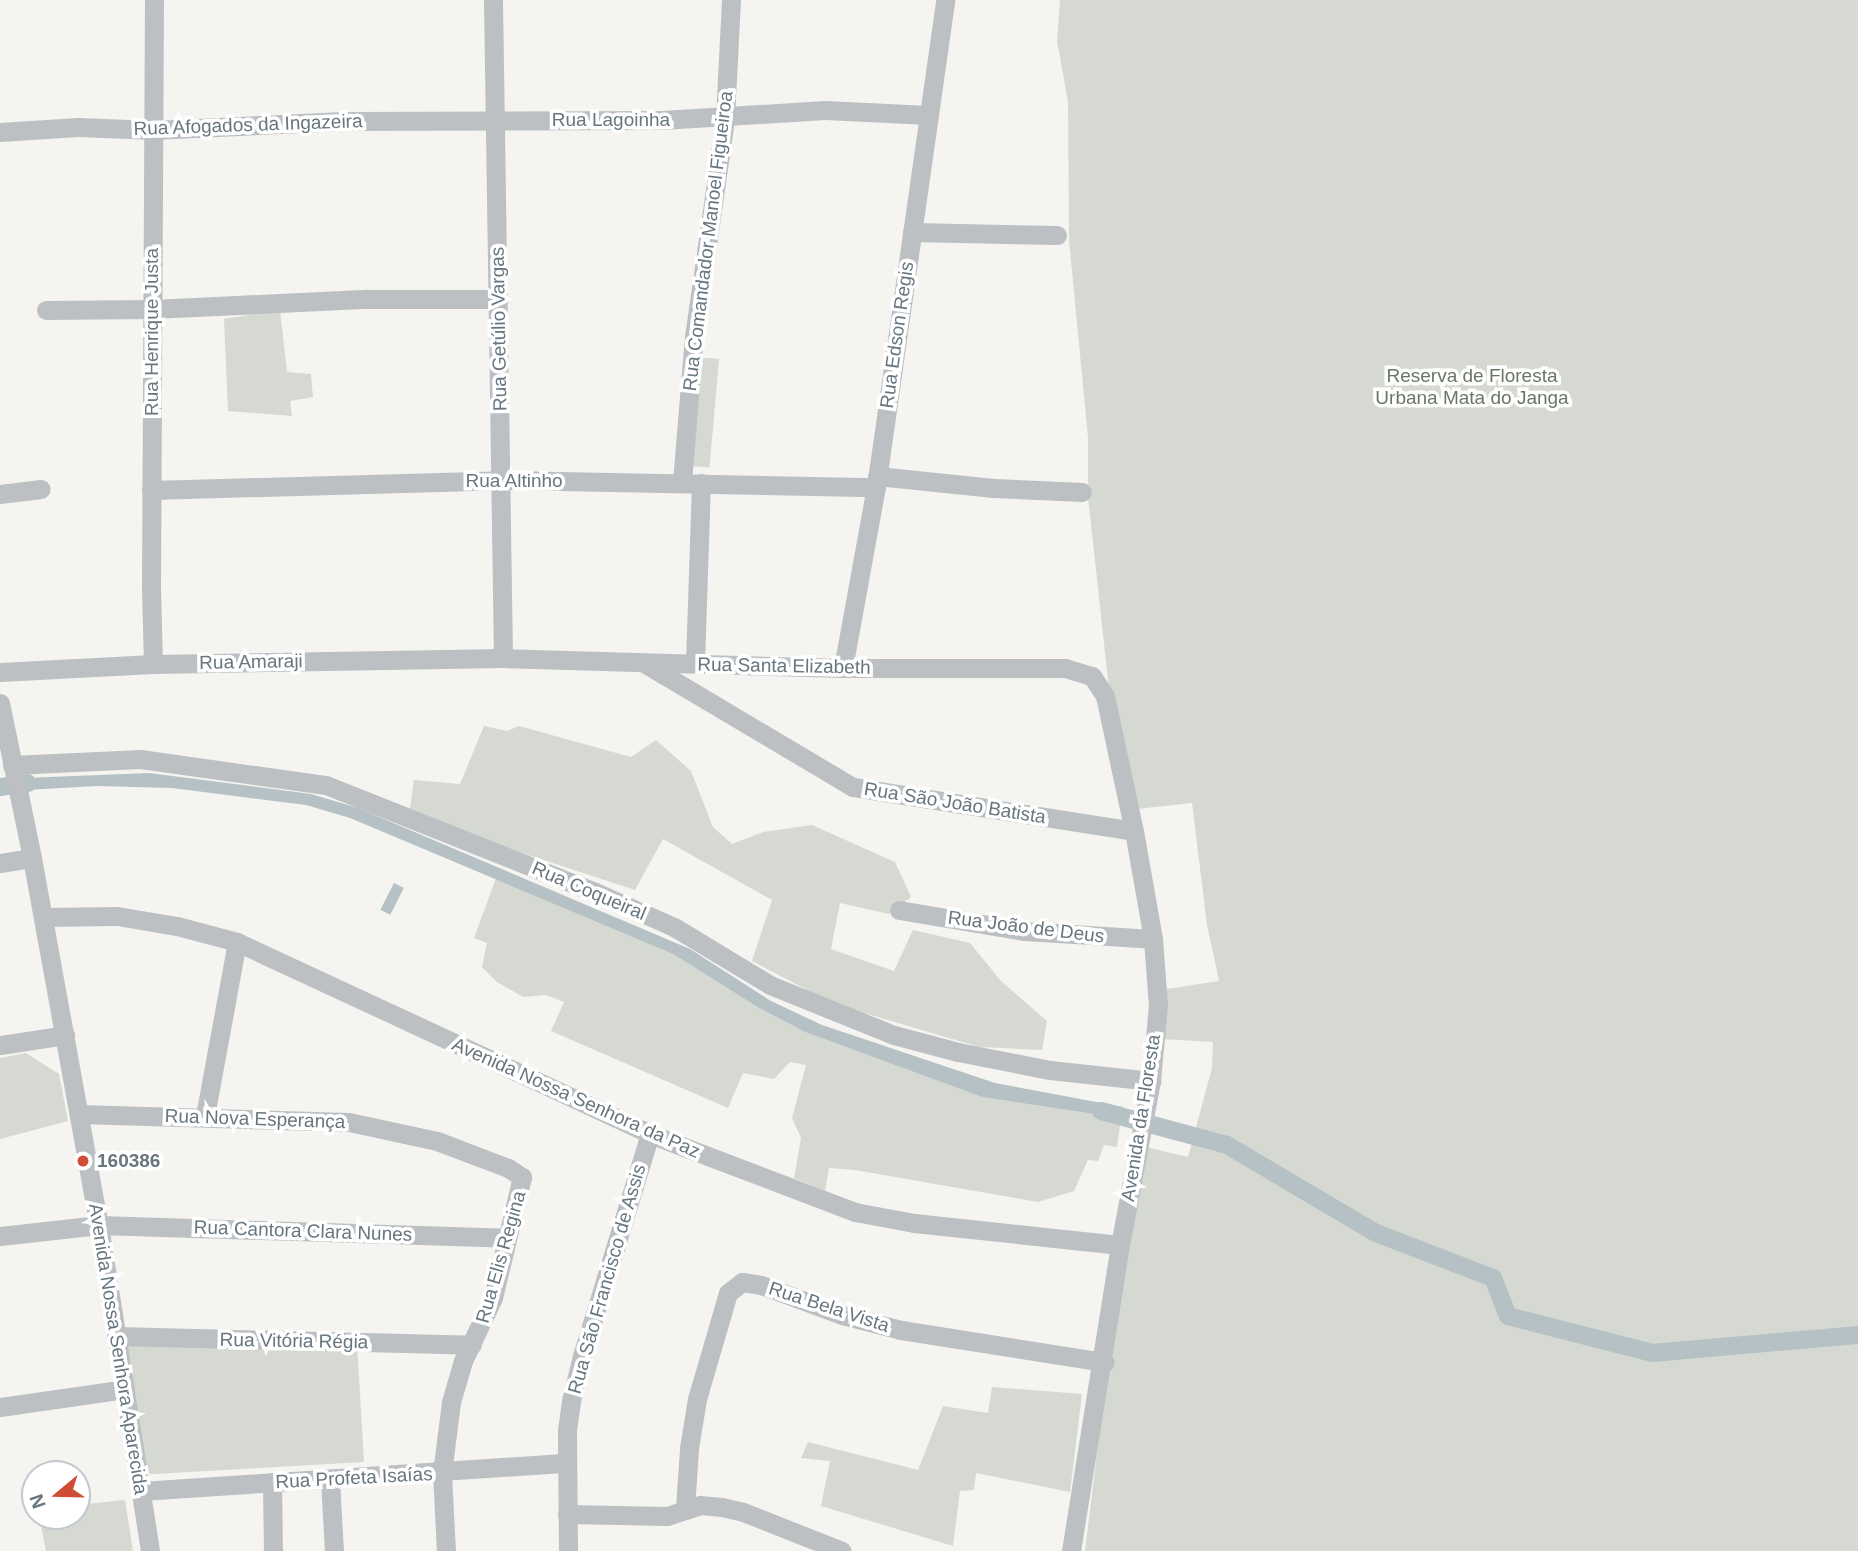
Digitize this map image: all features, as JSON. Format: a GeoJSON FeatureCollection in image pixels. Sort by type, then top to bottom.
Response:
{"type":"FeatureCollection","features":[{"type":"Feature","properties":{"kind":"street","name":"Rua Henrique Justa"},"geometry":{"type":"LineString","coordinates":[[153,664],[151,490],[154,0]]}},
{"type":"Feature","properties":{"kind":"street","name":"Rua Getúlio Vargas"},"geometry":{"type":"LineString","coordinates":[[493,0],[497,120],[503,658]]}},
{"type":"Feature","properties":{"kind":"street","name":"Rua Comandador Manoel Figueiroa"},"geometry":{"type":"LineString","coordinates":[[695,663],[700,585],[692,483],[694,337],[725,118],[731,0]]}},
{"type":"Feature","properties":{"kind":"street","name":"Rua Edson Regis"},"geometry":{"type":"LineString","coordinates":[[843,668],[877,481],[946,0]]}},
{"type":"Feature","properties":{"kind":"street","name":"Rua Lagoinha"},"geometry":{"type":"LineString","coordinates":[[497,120],[725,118],[825,110],[929,114]]}},
{"type":"Feature","properties":{"kind":"street","name":"Rua Afogados da Ingazeira"},"geometry":{"type":"LineString","coordinates":[[0,132],[78,127],[153,130],[343,121],[497,120]]}},
{"type":"Feature","properties":{"kind":"street"},"geometry":{"type":"LineString","coordinates":[[912,232],[1057,234]]}},
{"type":"Feature","properties":{"kind":"street"},"geometry":{"type":"LineString","coordinates":[[46,310],[152,309],[368,299],[499,299]]}},
{"type":"Feature","properties":{"kind":"street","name":"Rua Altinho"},"geometry":{"type":"LineString","coordinates":[[151,490],[502,480],[692,483],[877,481],[1082,492]]}},
{"type":"Feature","properties":{"kind":"street"},"geometry":{"type":"LineString","coordinates":[[0,494],[41,489]]}},
{"type":"Feature","properties":{"kind":"street","name":"Rua Santa Elizabeth"},"geometry":{"type":"LineString","coordinates":[[503,658],[843,668],[1065,668]]}},
{"type":"Feature","properties":{"kind":"street","name":"Rua Amaraji"},"geometry":{"type":"LineString","coordinates":[[0,672],[153,664],[503,658]]}},
{"type":"Feature","properties":{"kind":"street","name":"Rua São João Batista"},"geometry":{"type":"LineString","coordinates":[[642,662],[853,787],[1134,831]]}},
{"type":"Feature","properties":{"kind":"street","name":"Avenida da Floresta"},"geometry":{"type":"LineString","coordinates":[[1065,668],[1091,676],[1105,696],[1134,831],[1153,939],[1158,1005],[1150,1087],[1120,1244],[1104,1362],[1071,1551]]}},
{"type":"Feature","properties":{"kind":"street","name":"Avenida Nossa Senhora Aparecida"},"geometry":{"type":"LineString","coordinates":[[0,703],[32,858],[99,1225],[150,1551]]}},
{"type":"Feature","properties":{"kind":"street","name":"Rua Coqueiral"},"geometry":{"type":"LineString","coordinates":[[13,769],[140,760],[326,785],[595,892],[674,927],[769,985],[894,1035],[958,1052],[1150,1087]]}},
{"type":"Feature","properties":{"kind":"street"},"geometry":{"type":"LineString","coordinates":[[0,863],[32,858]]}},
{"type":"Feature","properties":{"kind":"street","name":"Rua João de Deus"},"geometry":{"type":"LineString","coordinates":[[899,910],[1024,931],[1153,939]]}},
{"type":"Feature","properties":{"kind":"street","name":"Avenida Nossa Senhora da Paz"},"geometry":{"type":"LineString","coordinates":[[43,917],[137,919],[237,942],[650,1134],[855,1212],[914,1223],[1120,1244]]}},
{"type":"Feature","properties":{"kind":"street"},"geometry":{"type":"LineString","coordinates":[[205,1116],[237,942]]}},
{"type":"Feature","properties":{"kind":"street"},"geometry":{"type":"LineString","coordinates":[[0,1045],[65,1035]]}},
{"type":"Feature","properties":{"kind":"street","name":"Rua Nova Esperança"},"geometry":{"type":"LineString","coordinates":[[79,1114],[349,1122],[437,1141],[508,1168]]}},
{"type":"Feature","properties":{"kind":"street","name":"Rua São Francisco de Assis"},"geometry":{"type":"LineString","coordinates":[[568,1551],[567,1463],[571,1401],[582,1356],[650,1134]]}},
{"type":"Feature","properties":{"kind":"street","name":"Rua Elis Regina"},"geometry":{"type":"LineString","coordinates":[[446,1551],[442,1473],[455,1380],[493,1298],[523,1185],[522,1177],[508,1168]]}},
{"type":"Feature","properties":{"kind":"street","name":"Rua Cantora Clara Nunes"},"geometry":{"type":"LineString","coordinates":[[0,1236],[99,1225],[507,1238]]}},
{"type":"Feature","properties":{"kind":"street","name":"Rua Bela Vista"},"geometry":{"type":"LineString","coordinates":[[685,1509],[689,1448],[697,1399],[728,1293],[742,1282],[761,1284],[842,1315],[901,1330],[1104,1362]]}},
{"type":"Feature","properties":{"kind":"street","name":"Rua Vitória Régia"},"geometry":{"type":"LineString","coordinates":[[116,1336],[472,1345]]}},
{"type":"Feature","properties":{"kind":"street"},"geometry":{"type":"LineString","coordinates":[[0,1407],[125,1389]]}},
{"type":"Feature","properties":{"kind":"street","name":"Rua Profeta Isaías"},"geometry":{"type":"LineString","coordinates":[[141,1492],[567,1463]]}},
{"type":"Feature","properties":{"kind":"street"},"geometry":{"type":"LineString","coordinates":[[330,1480],[334,1551]]}},
{"type":"Feature","properties":{"kind":"street"},"geometry":{"type":"LineString","coordinates":[[272,1482],[273,1551]]}},
{"type":"Feature","properties":{"kind":"street"},"geometry":{"type":"LineString","coordinates":[[567,1514],[667,1516],[700,1505],[743,1512],[842,1551]]}},
{"type":"Feature","properties":{"kind":"green space","name":"Reserva de Floresta Urbana Mata do Janga"},"geometry":{"type":"Polygon","coordinates":[[[1060,0],[1858,0],[1858,1551],[1085,1551],[1105,1388],[1146,1147],[1188,1157],[1212,1068],[1213,1042],[1162,1039],[1167,989],[1219,981],[1207,925],[1192,803],[1137,809],[1109,689],[1088,497],[1088,437],[1069,240],[1068,102],[1057,41],[1060,0]]]}},
{"type":"Feature","properties":{"kind":"green space"},"geometry":{"type":"Polygon","coordinates":[[[280,310],[287,372],[311,374],[313,397],[290,401],[292,416],[228,411],[224,319],[280,310]]]}},
{"type":"Feature","properties":{"kind":"green space"},"geometry":{"type":"Polygon","coordinates":[[[701,357],[719,359],[710,468],[692,466],[701,357]]]}},
{"type":"Feature","properties":{"kind":"green space"},"geometry":{"type":"Polygon","coordinates":[[[484,726],[507,731],[519,726],[631,757],[656,740],[691,771],[713,827],[732,844],[763,832],[812,825],[895,862],[911,897],[889,914],[840,903],[831,949],[894,971],[913,930],[970,943],[1001,981],[1047,1021],[1042,1050],[979,1047],[834,1004],[752,961],[772,900],[663,839],[635,890],[513,850],[410,809],[414,780],[460,784],[484,726]]]}},
{"type":"Feature","properties":{"kind":"green space"},"geometry":{"type":"Polygon","coordinates":[[[496,878],[673,954],[759,1008],[805,1032],[982,1097],[1121,1118],[1117,1147],[1104,1145],[1098,1161],[1088,1160],[1074,1191],[1038,1202],[855,1170],[829,1168],[825,1191],[794,1178],[801,1138],[792,1118],[806,1065],[790,1062],[774,1079],[743,1073],[728,1108],[551,1031],[564,1002],[546,995],[523,997],[497,982],[482,967],[487,943],[474,938],[496,878]]]}},
{"type":"Feature","properties":{"kind":"green space"},"geometry":{"type":"Polygon","coordinates":[[[26,1053],[59,1074],[68,1121],[0,1139],[0,1058],[26,1053]]]}},
{"type":"Feature","properties":{"kind":"green space"},"geometry":{"type":"Polygon","coordinates":[[[114,1336],[357,1343],[364,1462],[136,1475],[114,1336]]]}},
{"type":"Feature","properties":{"kind":"green space"},"geometry":{"type":"Polygon","coordinates":[[[992,1387],[1082,1394],[1070,1492],[976,1473],[974,1490],[960,1491],[953,1546],[821,1506],[830,1461],[801,1458],[808,1442],[918,1470],[943,1406],[988,1413],[992,1387]]]}},
{"type":"Feature","properties":{"kind":"green space"},"geometry":{"type":"Polygon","coordinates":[[[125,1500],[133,1551],[46,1551],[42,1530],[91,1530],[91,1504],[125,1500]]]}},
{"type":"Feature","properties":{"kind":"shaded area"},"geometry":{"type":"Polygon","coordinates":[[[149,773],[311,794],[358,808],[690,949],[771,1001],[822,1025],[995,1083],[1123,1107],[1121,1118],[982,1097],[805,1032],[759,1008],[673,954],[350,818],[306,805],[172,788],[97,786],[25,790],[24,778],[149,773]]]}},
{"type":"Feature","properties":{"kind":"shaded area"},"geometry":{"type":"Polygon","coordinates":[[[394,883],[404,888],[390,915],[380,910],[394,883]]]}},
{"type":"Feature","properties":{"kind":"waterway"},"geometry":{"type":"LineString","coordinates":[[0,787],[28,783]]}},
{"type":"Feature","properties":{"kind":"waterway"},"geometry":{"type":"LineString","coordinates":[[1101,1111],[1227,1145],[1376,1233],[1493,1278],[1508,1316],[1652,1353],[1858,1335]]}},
{"type":"Feature","properties":{"kind":"place","name":"160386"},"geometry":{"type":"Point","coordinates":[83,1161]}}]}
